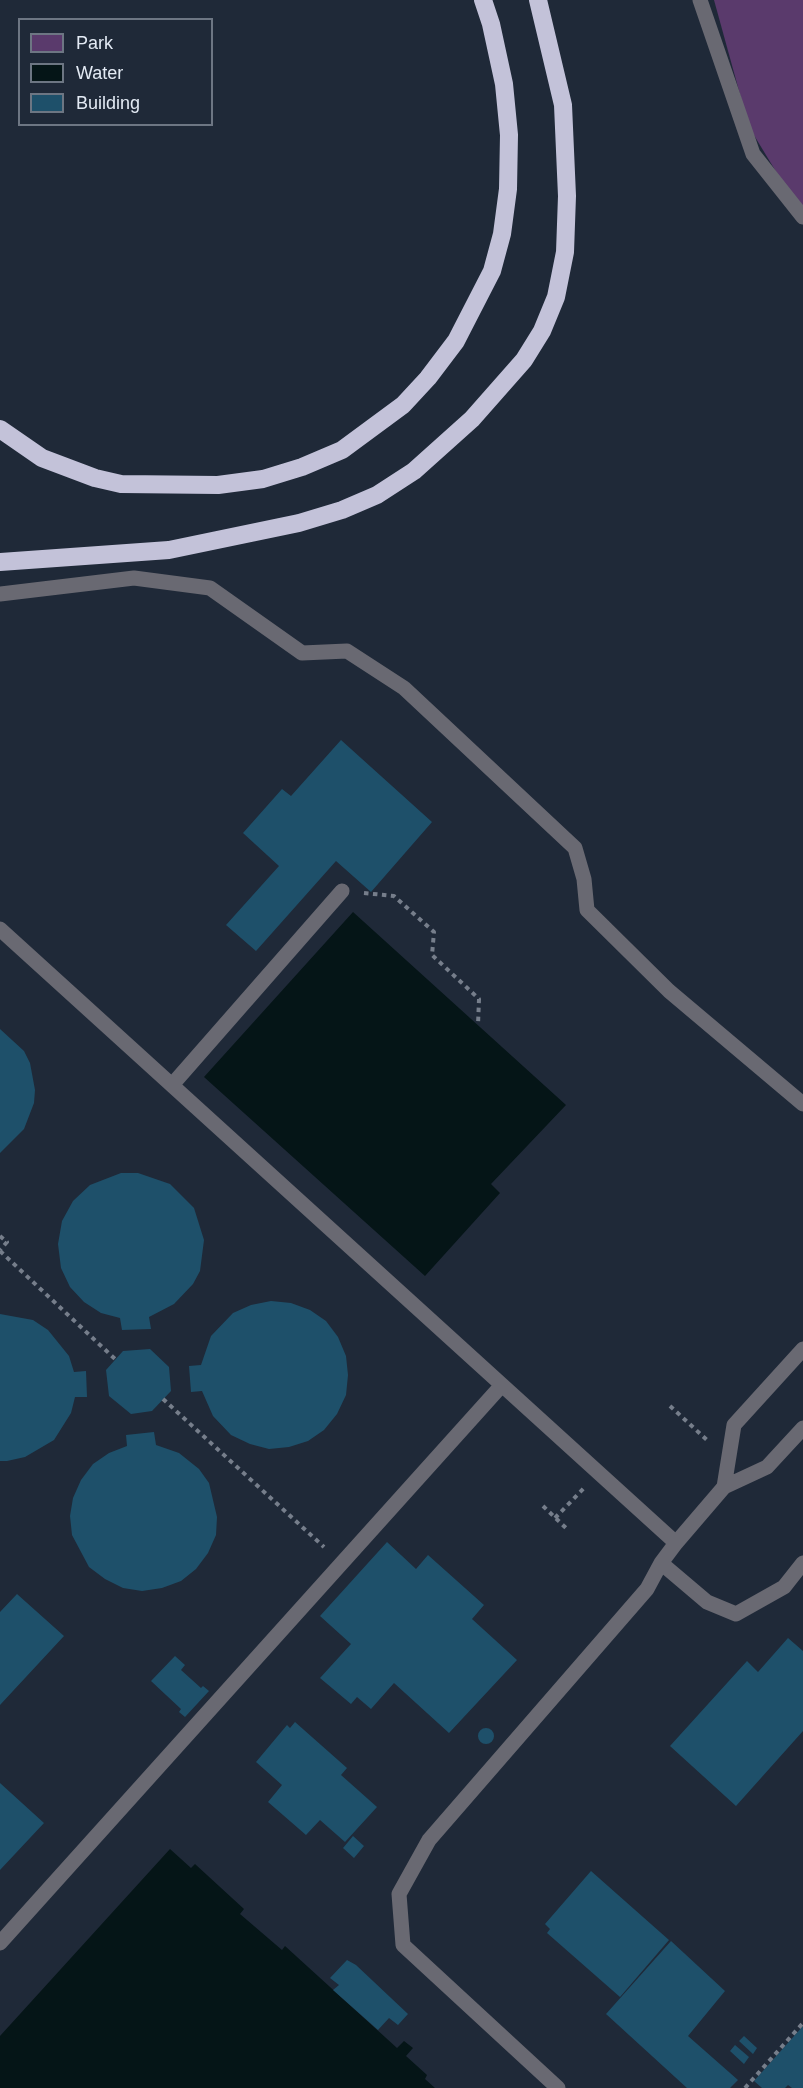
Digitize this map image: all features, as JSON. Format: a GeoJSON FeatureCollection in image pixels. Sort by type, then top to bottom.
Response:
{"type":"FeatureCollection","features":[{"type":"Feature","properties":{"kind":"highway"},"geometry":{"type":"LineString","coordinates":[[0,429],[42,458],[95,478],[121,484],[218,485],[263,479],[302,467],[342,450],[403,405],[428,378],[456,341],[492,271],[502,234],[508,189],[509,135],[504,84],[492,24],[483,0]]}},
{"type":"Feature","properties":{"kind":"highway"},"geometry":{"type":"LineString","coordinates":[[0,562],[169,550],[245,535],[331,513],[376,495],[414,471],[472,418],[524,360],[542,331],[556,297],[565,252],[567,196],[563,105],[538,0]]}},
{"type":"Feature","properties":{"kind":"lane"},"geometry":{"type":"LineString","coordinates":[[700,0],[753,154],[803,217]]}},
{"type":"Feature","properties":{"kind":"lane"},"geometry":{"type":"LineString","coordinates":[[0,594],[134,579],[210,588],[302,654],[347,651],[357,657],[404,688],[575,848],[584,879],[587,910],[669,991],[803,1104]]}},
{"type":"Feature","properties":{"kind":"lane"},"geometry":{"type":"LineString","coordinates":[[172,1085],[342,891]]}},
{"type":"Feature","properties":{"kind":"lane"},"geometry":{"type":"LineString","coordinates":[[0,929],[676,1543]]}},
{"type":"Feature","properties":{"kind":"lane"},"geometry":{"type":"LineString","coordinates":[[724,1487],[734,1425],[803,1349]]}},
{"type":"Feature","properties":{"kind":"lane"},"geometry":{"type":"LineString","coordinates":[[0,1943],[502,1385]]}},
{"type":"Feature","properties":{"kind":"lane"},"geometry":{"type":"LineString","coordinates":[[558,2088],[403,1945],[399,1894],[429,1839],[647,1589],[661,1563],[676,1543],[724,1487],[767,1467],[803,1428]]}},
{"type":"Feature","properties":{"kind":"lane"},"geometry":{"type":"LineString","coordinates":[[661,1563],[707,1602],[736,1614],[784,1587],[803,1563]]}},
{"type":"Feature","properties":{"kind":"path"},"geometry":{"type":"LineString","coordinates":[[342,891],[394,896],[434,932],[432,955],[479,999],[478,1025]]}},
{"type":"Feature","properties":{"kind":"path"},"geometry":{"type":"LineString","coordinates":[[0,1236],[7,1242],[0,1251],[115,1359]]}},
{"type":"Feature","properties":{"kind":"path"},"geometry":{"type":"LineString","coordinates":[[163,1400],[342,1563]]}},
{"type":"Feature","properties":{"kind":"path"},"geometry":{"type":"LineString","coordinates":[[670,1406],[707,1440]]}},
{"type":"Feature","properties":{"kind":"path"},"geometry":{"type":"LineString","coordinates":[[555,1518],[598,1472]]}},
{"type":"Feature","properties":{"kind":"path"},"geometry":{"type":"LineString","coordinates":[[543,1506],[567,1529]]}},
{"type":"Feature","properties":{"kind":"path"},"geometry":{"type":"LineString","coordinates":[[745,2088],[803,2023]]}},
{"type":"Feature","properties":{"kind":"green space"},"geometry":{"type":"Polygon","coordinates":[[[714,0],[803,0],[803,207],[792,198],[749,127],[714,0]]]}},
{"type":"Feature","properties":{"kind":"water"},"geometry":{"type":"Polygon","coordinates":[[[353,912],[566,1105],[491,1184],[500,1193],[425,1276],[204,1077],[353,912]]]}},
{"type":"Feature","properties":{"kind":"water"},"geometry":{"type":"Polygon","coordinates":[[[170,1849],[191,1868],[195,1864],[244,1909],[240,1914],[282,1950],[285,1946],[397,2048],[404,2041],[413,2048],[406,2056],[427,2075],[425,2079],[435,2088],[0,2088],[0,2036],[170,1849]]]}},
{"type":"Feature","properties":{"kind":"building"},"geometry":{"type":"Polygon","coordinates":[[[341,740],[432,822],[371,892],[336,861],[256,951],[226,925],[279,866],[243,833],[282,789],[291,796],[341,740]]]}},
{"type":"Feature","properties":{"kind":"building"},"geometry":{"type":"Polygon","coordinates":[[[0,1029],[24,1051],[30,1063],[35,1090],[34,1103],[24,1129],[0,1153],[0,1029]]]}},
{"type":"Feature","properties":{"kind":"building"},"geometry":{"type":"Polygon","coordinates":[[[121,1173],[138,1173],[170,1184],[194,1208],[204,1240],[200,1271],[193,1284],[174,1304],[149,1317],[151,1329],[122,1330],[120,1318],[101,1313],[84,1302],[70,1287],[61,1268],[58,1244],[62,1221],[73,1201],[90,1185],[121,1173]]]}},
{"type":"Feature","properties":{"kind":"building"},"geometry":{"type":"Polygon","coordinates":[[[271,1301],[291,1303],[310,1310],[326,1321],[338,1337],[346,1356],[348,1375],[346,1395],[337,1414],[324,1430],[308,1441],[289,1447],[269,1449],[250,1444],[231,1435],[213,1416],[202,1391],[191,1392],[189,1366],[201,1365],[211,1336],[233,1313],[251,1305],[271,1301]]]}},
{"type":"Feature","properties":{"kind":"building"},"geometry":{"type":"Polygon","coordinates":[[[0,1314],[33,1320],[48,1330],[69,1356],[74,1372],[86,1371],[87,1397],[75,1397],[71,1413],[54,1440],[25,1457],[7,1461],[0,1461],[0,1314]]]}},
{"type":"Feature","properties":{"kind":"building"},"geometry":{"type":"Polygon","coordinates":[[[150,1349],[169,1367],[171,1391],[152,1411],[131,1414],[109,1396],[106,1370],[123,1351],[150,1349]]]}},
{"type":"Feature","properties":{"kind":"building"},"geometry":{"type":"Polygon","coordinates":[[[154,1432],[156,1445],[179,1453],[199,1469],[209,1483],[217,1517],[216,1535],[208,1553],[196,1569],[181,1581],[162,1588],[142,1591],[123,1588],[105,1579],[89,1567],[72,1535],[70,1516],[73,1498],[81,1480],[93,1464],[109,1453],[127,1446],[126,1435],[154,1432]]]}},
{"type":"Feature","properties":{"kind":"building"},"geometry":{"type":"Polygon","coordinates":[[[387,1542],[416,1569],[428,1555],[484,1605],[472,1619],[517,1660],[449,1733],[394,1683],[371,1709],[357,1697],[351,1704],[320,1678],[351,1644],[320,1616],[387,1542]]]}},
{"type":"Feature","properties":{"kind":"building"},"geometry":{"type":"Polygon","coordinates":[[[17,1594],[64,1636],[0,1705],[0,1612],[17,1594]]]}},
{"type":"Feature","properties":{"kind":"building"},"geometry":{"type":"Polygon","coordinates":[[[788,1638],[803,1651],[803,1731],[736,1806],[670,1746],[747,1661],[758,1672],[788,1638]]]}},
{"type":"Feature","properties":{"kind":"building"},"geometry":{"type":"Polygon","coordinates":[[[175,1656],[185,1665],[181,1670],[201,1688],[203,1686],[209,1691],[185,1717],[179,1712],[181,1709],[151,1681],[175,1656]]]}},
{"type":"Feature","properties":{"kind":"building"},"geometry":{"type":"Polygon","coordinates":[[[295,1722],[347,1768],[341,1775],[377,1807],[345,1842],[320,1820],[306,1835],[268,1802],[282,1785],[256,1762],[287,1725],[290,1728],[295,1722]]]}},
{"type":"Feature","properties":{"kind":"building"},"geometry":{"type":"Polygon","coordinates":[[[486,1728],[494,1736],[486,1744],[478,1736],[486,1728]]]}},
{"type":"Feature","properties":{"kind":"building"},"geometry":{"type":"Polygon","coordinates":[[[0,1783],[44,1823],[0,1870],[0,1783]]]}},
{"type":"Feature","properties":{"kind":"building"},"geometry":{"type":"Polygon","coordinates":[[[353,1836],[364,1846],[354,1858],[343,1848],[353,1836]]]}},
{"type":"Feature","properties":{"kind":"building"},"geometry":{"type":"Polygon","coordinates":[[[591,1871],[669,1940],[620,1997],[547,1933],[550,1929],[545,1924],[591,1871]]]}},
{"type":"Feature","properties":{"kind":"building"},"geometry":{"type":"Polygon","coordinates":[[[671,1941],[725,1991],[688,2036],[738,2080],[730,2088],[687,2088],[606,2014],[671,1941]]]}},
{"type":"Feature","properties":{"kind":"building"},"geometry":{"type":"Polygon","coordinates":[[[347,1960],[356,1965],[408,2014],[398,2025],[389,2018],[378,2030],[333,1990],[339,1985],[330,1978],[347,1960]]]}},
{"type":"Feature","properties":{"kind":"building"},"geometry":{"type":"Polygon","coordinates":[[[803,2026],[803,2088],[792,2088],[788,2085],[785,2088],[762,2088],[754,2081],[803,2026]]]}},
{"type":"Feature","properties":{"kind":"building"},"geometry":{"type":"Polygon","coordinates":[[[744,2036],[757,2048],[753,2054],[739,2041],[744,2036]]]}},
{"type":"Feature","properties":{"kind":"building"},"geometry":{"type":"Polygon","coordinates":[[[735,2045],[749,2057],[744,2064],[730,2051],[735,2045]]]}}]}
